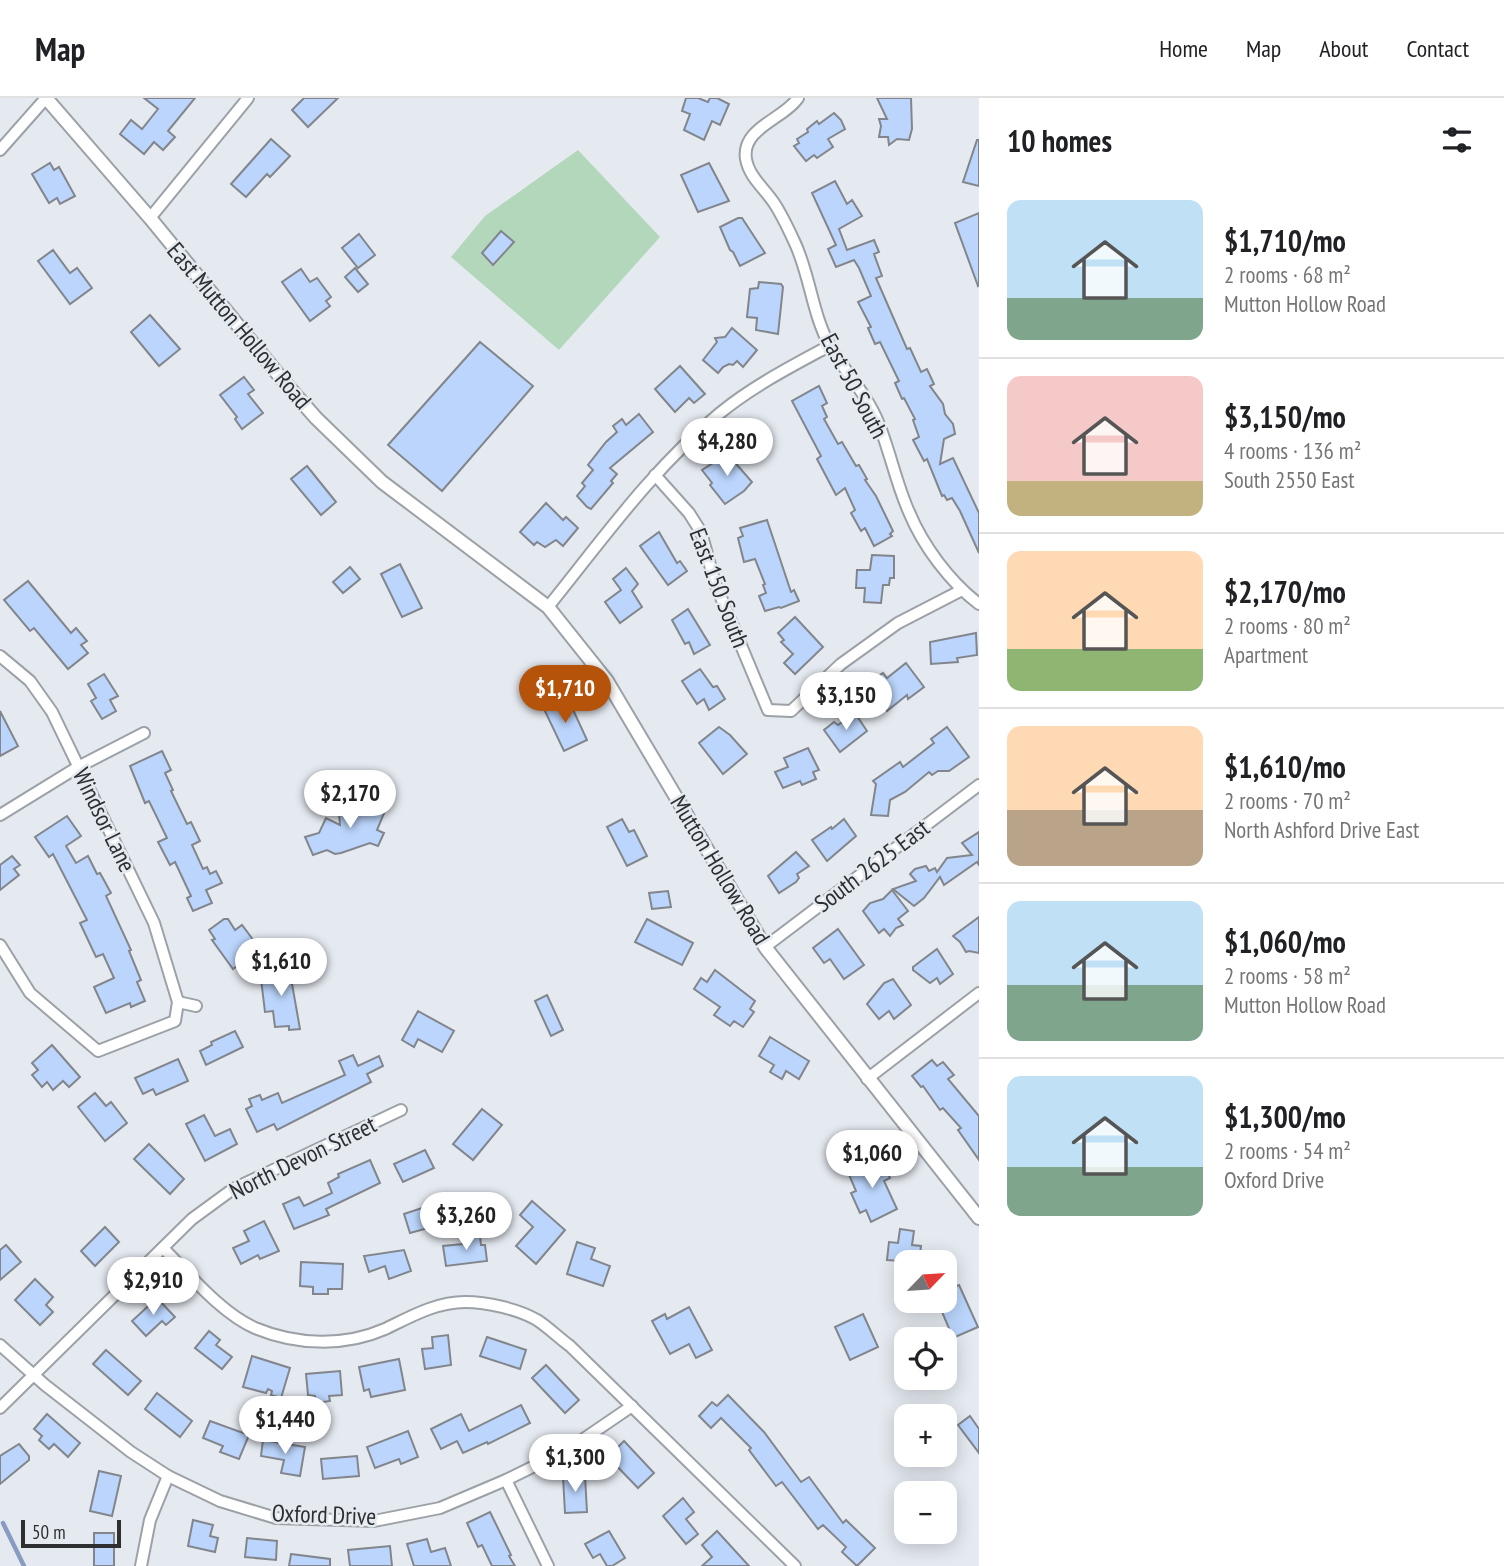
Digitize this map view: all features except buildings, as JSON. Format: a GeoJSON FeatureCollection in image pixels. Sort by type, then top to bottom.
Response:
{"type":"FeatureCollection","features":[{"type":"Feature","properties":{"kind":"street"},"geometry":{"type":"LineString","coordinates":[[0,150],[46,98]]}},
{"type":"Feature","properties":{"kind":"street","name":"East Mutton Hollow Road"},"geometry":{"type":"LineString","coordinates":[[46,98],[150,218],[316,418],[382,482],[452,534]]}},
{"type":"Feature","properties":{"kind":"street"},"geometry":{"type":"LineString","coordinates":[[150,218],[247,98]]}},
{"type":"Feature","properties":{"kind":"street","name":"East 50 South"},"geometry":{"type":"LineString","coordinates":[[798,98],[793,105],[754,135],[748,142],[745,158],[752,175],[774,204],[795,242],[830,345],[861,389],[877,421],[909,514],[928,545],[962,590],[979,604]]}},
{"type":"Feature","properties":{"kind":"street"},"geometry":{"type":"LineString","coordinates":[[548,607],[655,475],[720,413],[768,379],[830,345]]}},
{"type":"Feature","properties":{"kind":"street","name":"East 150 South"},"geometry":{"type":"LineString","coordinates":[[655,475],[690,513],[701,532],[715,583],[768,710],[791,711],[841,664],[898,623],[962,590]]}},
{"type":"Feature","properties":{"kind":"street","name":"Mutton Hollow Road"},"geometry":{"type":"LineString","coordinates":[[452,534],[548,607],[607,681],[765,947],[979,1218]]}},
{"type":"Feature","properties":{"kind":"street","name":"Windsor Lane"},"geometry":{"type":"LineString","coordinates":[[0,656],[30,681],[52,712],[154,923],[178,1002]]}},
{"type":"Feature","properties":{"kind":"street"},"geometry":{"type":"LineString","coordinates":[[0,815],[78,767],[144,733]]}},
{"type":"Feature","properties":{"kind":"street","name":"South 2625 East"},"geometry":{"type":"LineString","coordinates":[[765,947],[979,785]]}},
{"type":"Feature","properties":{"kind":"street"},"geometry":{"type":"LineString","coordinates":[[0,945],[30,993],[98,1051],[175,1021],[178,1002],[196,1006]]}},
{"type":"Feature","properties":{"kind":"street"},"geometry":{"type":"LineString","coordinates":[[867,1079],[979,993]]}},
{"type":"Feature","properties":{"kind":"street","name":"North Devon Street"},"geometry":{"type":"LineString","coordinates":[[0,1408],[192,1219],[233,1189],[401,1110]]}},
{"type":"Feature","properties":{"kind":"street"},"geometry":{"type":"LineString","coordinates":[[163,1248],[219,1303],[254,1328],[294,1340],[341,1342],[381,1330],[424,1309],[464,1302],[500,1307],[535,1319],[570,1346],[795,1566]]}},
{"type":"Feature","properties":{"kind":"street","name":"Oxford Drive"},"geometry":{"type":"LineString","coordinates":[[0,1345],[33,1375],[131,1452],[168,1476],[220,1501],[276,1518],[374,1521],[440,1508],[569,1449],[632,1406]]}},
{"type":"Feature","properties":{"kind":"street"},"geometry":{"type":"LineString","coordinates":[[141,1566],[150,1520],[168,1476]]}},
{"type":"Feature","properties":{"kind":"street"},"geometry":{"type":"LineString","coordinates":[[506,1480],[548,1566]]}},
{"type":"Feature","properties":{"kind":"green space"},"geometry":{"type":"Polygon","coordinates":[[[578,150],[660,237],[559,350],[451,257],[485,216],[578,150]]]}},
{"type":"Feature","properties":{"kind":"waterway"},"geometry":{"type":"LineString","coordinates":[[3,1523],[24,1566]]}}]}
